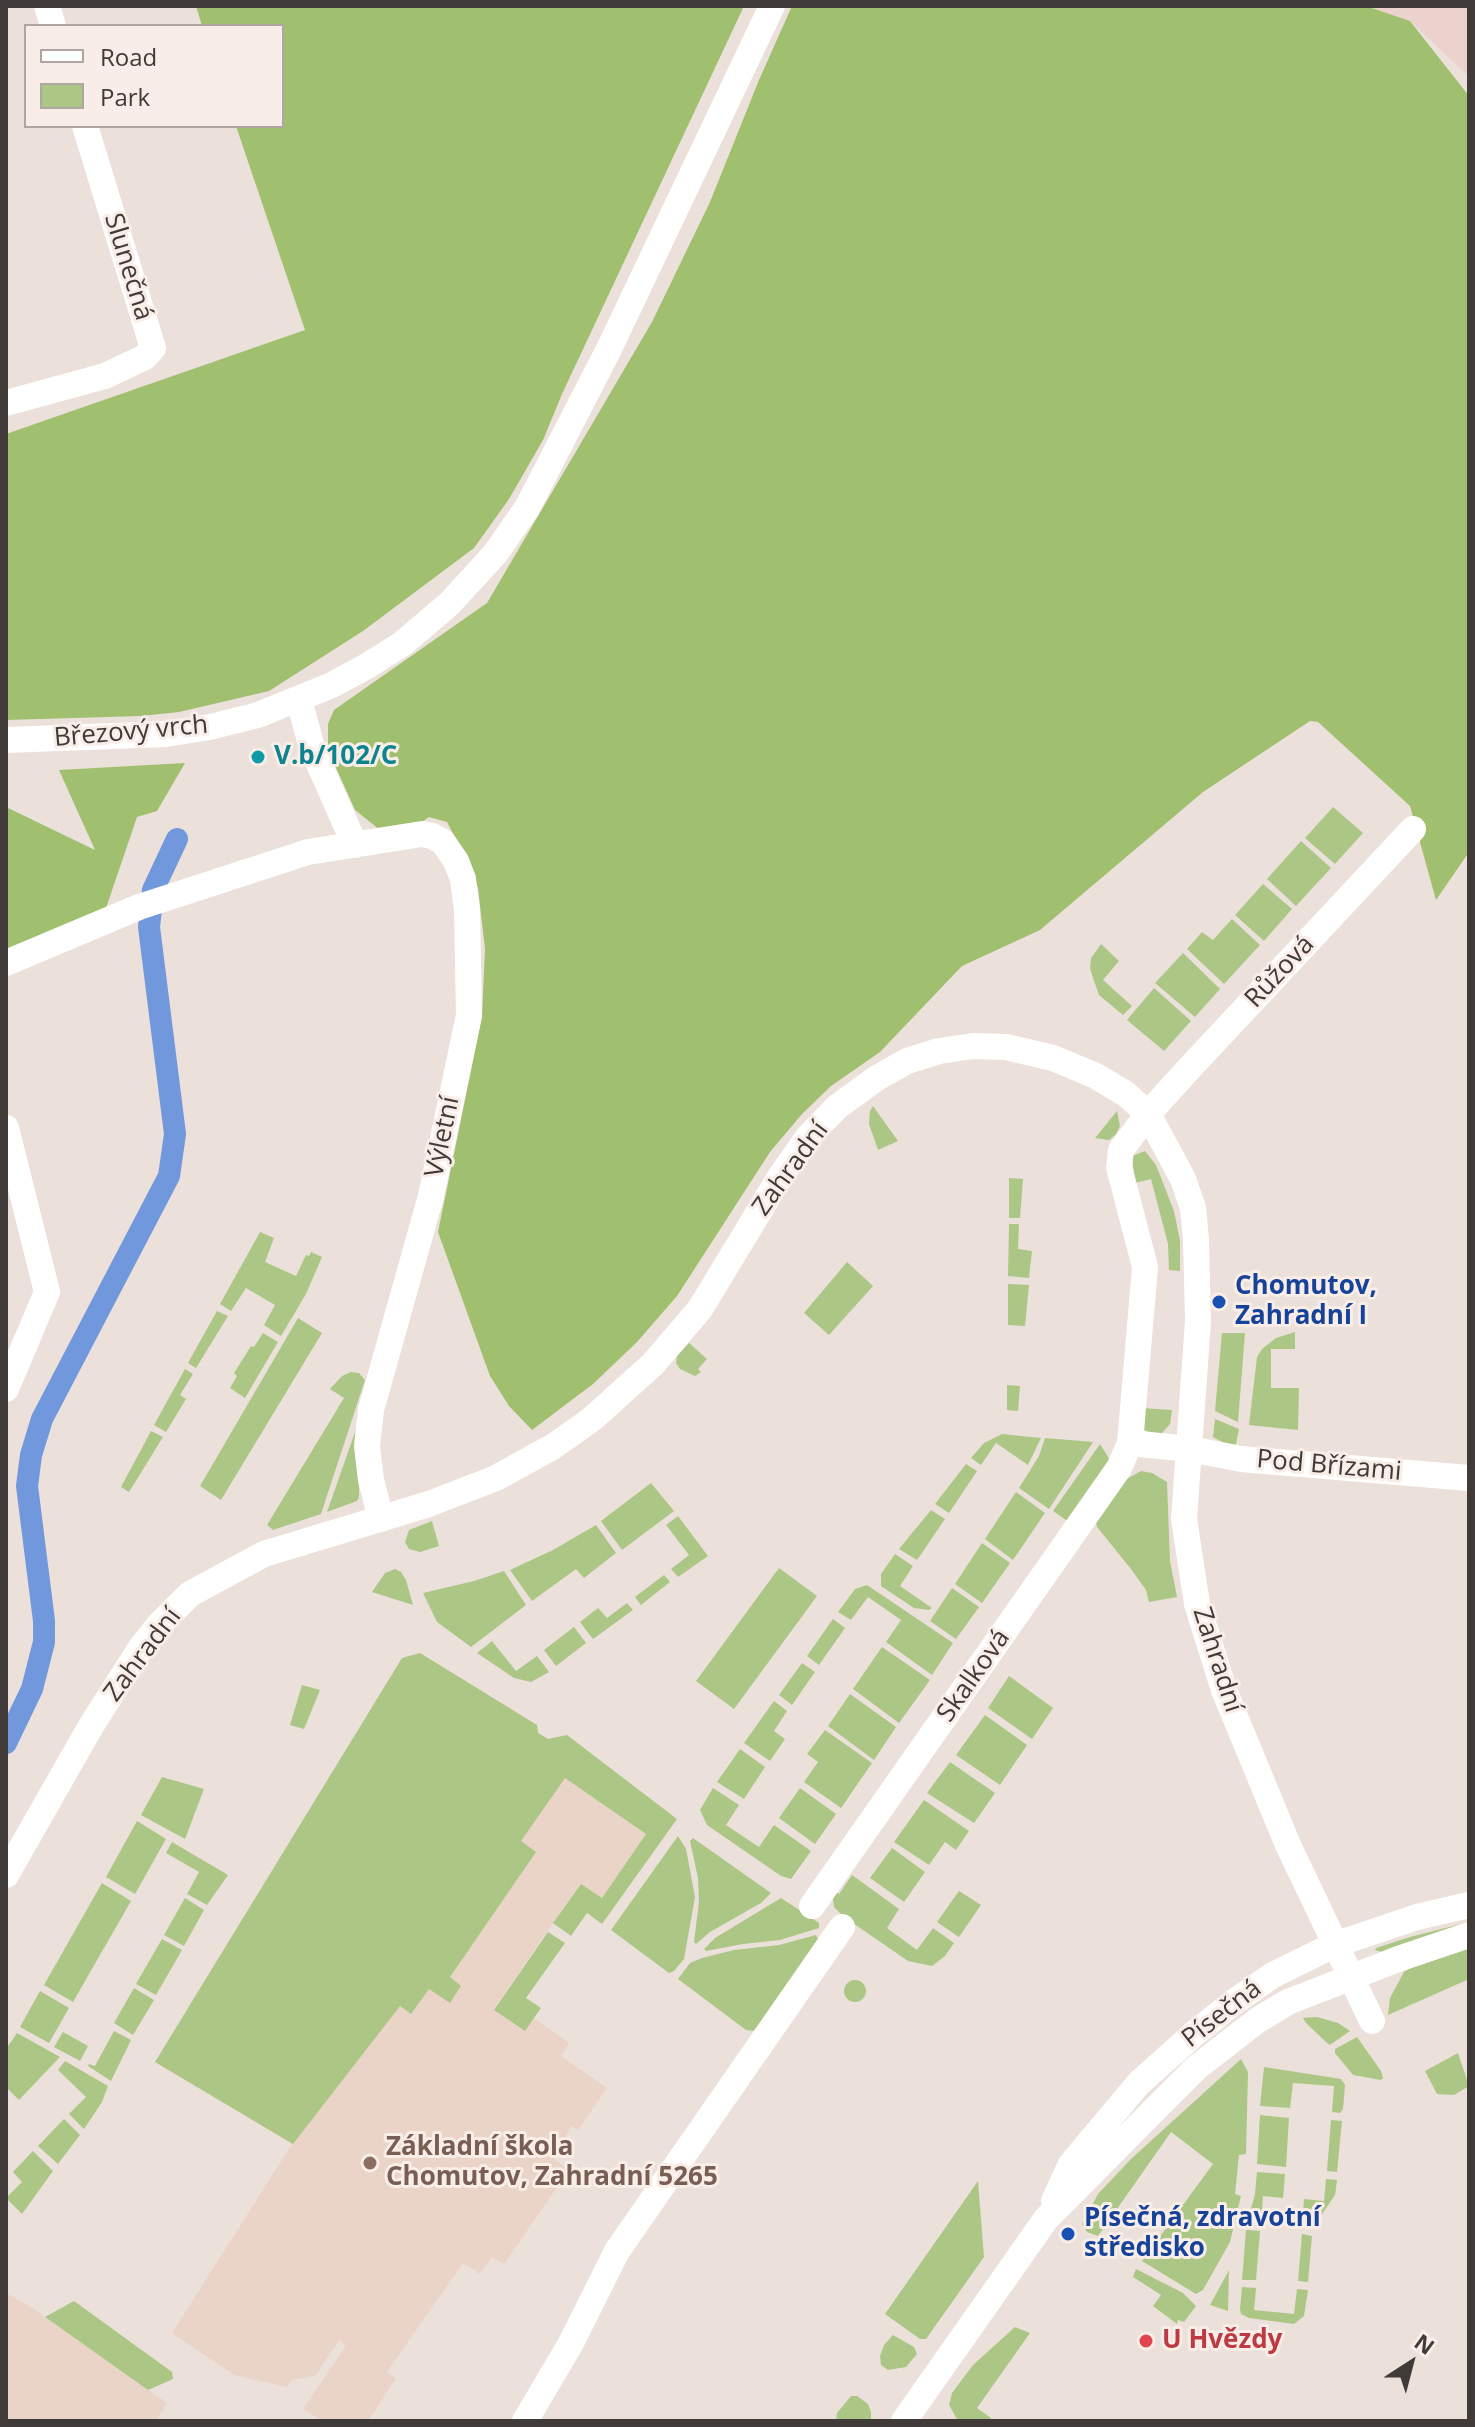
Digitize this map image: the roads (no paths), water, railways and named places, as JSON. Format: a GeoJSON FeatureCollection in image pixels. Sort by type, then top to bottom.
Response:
{"type":"FeatureCollection","features":[{"type":"Feature","properties":{"kind":"street","name":"Březový vrch"},"geometry":{"type":"LineString","coordinates":[[6,740],[166,734],[258,715],[332,685],[402,644],[473,580],[519,520],[609,349],[772,6]]}},
{"type":"Feature","properties":{"kind":"street","name":"Slunečná"},"geometry":{"type":"LineString","coordinates":[[6,403],[105,376],[145,357],[153,348],[86,128]]}},
{"type":"Feature","properties":{"kind":"street"},"geometry":{"type":"LineString","coordinates":[[299,700],[312,748],[355,845]]}},
{"type":"Feature","properties":{"kind":"street","name":"Růžová"},"geometry":{"type":"LineString","coordinates":[[1148,1114],[1413,829]]}},
{"type":"Feature","properties":{"kind":"street","name":"Výletní"},"geometry":{"type":"LineString","coordinates":[[6,963],[139,907],[308,852],[422,834],[443,842],[456,861],[463,879],[467,910],[469,1015],[431,1196],[371,1410],[367,1446],[371,1480],[381,1519]]}},
{"type":"Feature","properties":{"kind":"street","name":"Zahradní"},"geometry":{"type":"LineString","coordinates":[[6,1875],[91,1726],[142,1646],[190,1594],[264,1554],[381,1519],[496,1478],[554,1446],[592,1419],[653,1364],[700,1309],[780,1177],[808,1137],[837,1107],[907,1061],[962,1048],[1006,1047],[1053,1058],[1096,1076],[1126,1094],[1148,1114],[1183,1179],[1193,1208],[1198,1321],[1184,1519],[1197,1604],[1224,1690],[1288,1845],[1372,2021]]}},
{"type":"Feature","properties":{"kind":"street","name":"Skalková"},"geometry":{"type":"LineString","coordinates":[[812,1906],[1119,1468],[1130,1443],[1145,1267],[1119,1167],[1119,1156],[1148,1114]]}},
{"type":"Feature","properties":{"kind":"street"},"geometry":{"type":"LineString","coordinates":[[6,1128],[47,1292],[6,1389]]}},
{"type":"Feature","properties":{"kind":"street"},"geometry":{"type":"LineString","coordinates":[[1130,1443],[1190,1449]]}},
{"type":"Feature","properties":{"kind":"street","name":"Pod Břízami"},"geometry":{"type":"LineString","coordinates":[[1190,1449],[1241,1459],[1469,1478]]}},
{"type":"Feature","properties":{"kind":"street","name":"Písečná"},"geometry":{"type":"LineString","coordinates":[[915,2417],[1046,2219],[1071,2164],[1139,2083],[1234,2002],[1297,1961],[1417,1917],[1469,1905]]}},
{"type":"Feature","properties":{"kind":"street"},"geometry":{"type":"LineString","coordinates":[[525,2421],[571,2343],[617,2251],[842,1927]]}},
{"type":"Feature","properties":{"kind":"street","name":"Písečná"},"geometry":{"type":"LineString","coordinates":[[1046,2219],[1196,2068],[1258,2020],[1288,2002],[1349,1977],[1469,1935]]}},
{"type":"Feature","properties":{"kind":"waterway"},"geometry":{"type":"LineString","coordinates":[[6,1743],[32,1689],[44,1642],[27,1486],[31,1455],[42,1419],[169,1176],[175,1134],[149,927],[153,890],[177,839]]}},
{"type":"Feature","properties":{"kind":"place","name":"V.b/102/C"},"geometry":{"type":"Point","coordinates":[258,757]}},
{"type":"Feature","properties":{"kind":"place","name":"Chomutov, Zahradní I"},"geometry":{"type":"Point","coordinates":[1219,1302]}},
{"type":"Feature","properties":{"kind":"place","name":"Základní škola Chomutov, Zahradní 5265"},"geometry":{"type":"Point","coordinates":[370,2163]}},
{"type":"Feature","properties":{"kind":"place","name":"Písečná, zdravotní středisko"},"geometry":{"type":"Point","coordinates":[1068,2234]}},
{"type":"Feature","properties":{"kind":"place","name":"U Hvězdy"},"geometry":{"type":"Point","coordinates":[1146,2341]}}]}
